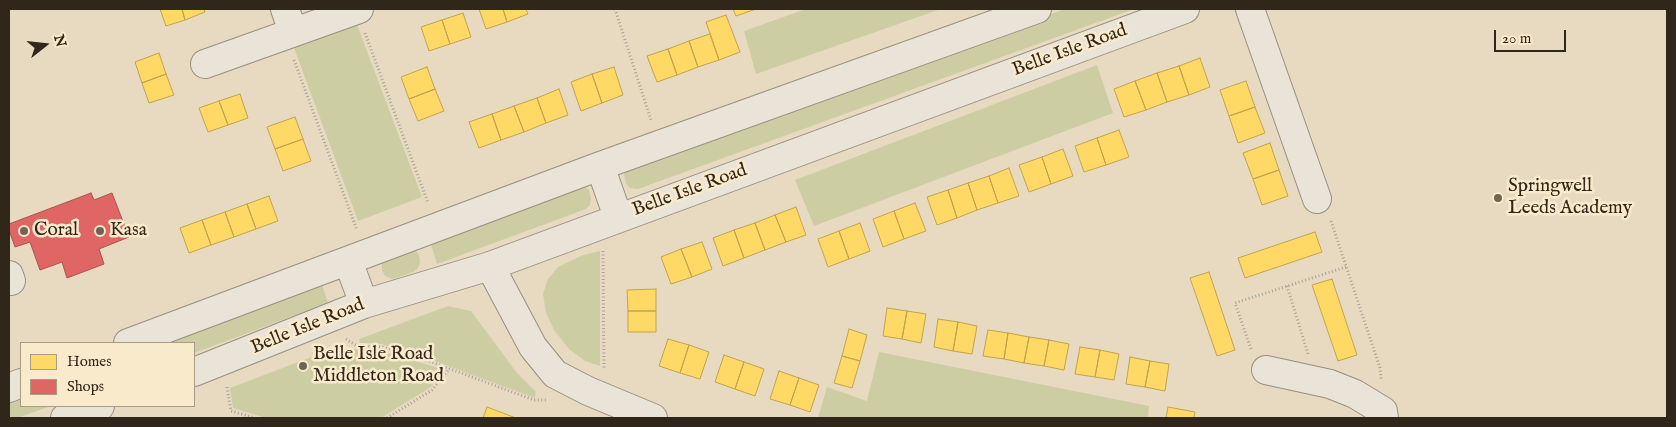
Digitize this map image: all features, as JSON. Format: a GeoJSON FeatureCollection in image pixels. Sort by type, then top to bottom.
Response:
{"type":"FeatureCollection","features":[{"type":"Feature","properties":{"kind":"street"},"geometry":{"type":"LineString","coordinates":[[205,64],[288,25],[358,9]]}},
{"type":"Feature","properties":{"kind":"street"},"geometry":{"type":"LineString","coordinates":[[131,342],[600,166],[1036,9]]}},
{"type":"Feature","properties":{"kind":"street","name":"Belle Isle Road"},"geometry":{"type":"LineString","coordinates":[[195,372],[364,304],[490,266],[618,217],[1185,9]]}},
{"type":"Feature","properties":{"kind":"street"},"geometry":{"type":"LineString","coordinates":[[1250,9],[1317,199]]}},
{"type":"Feature","properties":{"kind":"street"},"geometry":{"type":"LineString","coordinates":[[600,166],[618,217]]}},
{"type":"Feature","properties":{"kind":"street"},"geometry":{"type":"LineString","coordinates":[[357,257],[364,304]]}},
{"type":"Feature","properties":{"kind":"street"},"geometry":{"type":"LineString","coordinates":[[490,266],[533,347],[555,374],[588,391],[650,418]]}},
{"type":"Feature","properties":{"kind":"street"},"geometry":{"type":"LineString","coordinates":[[1266,370],[1330,384],[1355,394],[1384,415]]}},
{"type":"Feature","properties":{"kind":"street"},"geometry":{"type":"LineString","coordinates":[[65,418],[97,407]]}},
{"type":"Feature","properties":{"kind":"path"},"geometry":{"type":"LineString","coordinates":[[358,9],[437,227]]}},
{"type":"Feature","properties":{"kind":"path"},"geometry":{"type":"LineString","coordinates":[[615,9],[659,145]]}},
{"type":"Feature","properties":{"kind":"path"},"geometry":{"type":"LineString","coordinates":[[288,25],[357,257]]}},
{"type":"Feature","properties":{"kind":"path"},"geometry":{"type":"LineString","coordinates":[[1317,199],[1329,216],[1380,368],[1384,415]]}},
{"type":"Feature","properties":{"kind":"path"},"geometry":{"type":"LineString","coordinates":[[1266,370],[1251,349],[1235,304],[1346,268]]}},
{"type":"Feature","properties":{"kind":"path"},"geometry":{"type":"LineString","coordinates":[[1287,286],[1316,381]]}},
{"type":"Feature","properties":{"kind":"path"},"geometry":{"type":"LineString","coordinates":[[222,362],[231,411],[255,418]]}},
{"type":"Feature","properties":{"kind":"path"},"geometry":{"type":"LineString","coordinates":[[386,418],[432,390],[449,369]]}},
{"type":"Feature","properties":{"kind":"green space"},"geometry":{"type":"Polygon","coordinates":[[[806,9],[941,9],[756,74],[744,31],[806,9]]]}},
{"type":"Feature","properties":{"kind":"green space"},"geometry":{"type":"Polygon","coordinates":[[[1065,9],[1134,9],[638,189],[630,188],[626,184],[624,174],[626,168],[1065,9]]]}},
{"type":"Feature","properties":{"kind":"green space"},"geometry":{"type":"Polygon","coordinates":[[[356,22],[422,197],[358,221],[293,45],[356,22]]]}},
{"type":"Feature","properties":{"kind":"green space"},"geometry":{"type":"Polygon","coordinates":[[[1097,65],[1113,113],[814,226],[795,180],[1097,65]]]}},
{"type":"Feature","properties":{"kind":"green space"},"geometry":{"type":"Polygon","coordinates":[[[578,187],[584,187],[589,190],[590,205],[586,209],[437,264],[430,241],[578,187]]]}},
{"type":"Feature","properties":{"kind":"green space"},"geometry":{"type":"Polygon","coordinates":[[[410,249],[416,251],[419,255],[420,262],[418,268],[413,272],[393,279],[385,276],[382,270],[382,262],[410,249]]]}},
{"type":"Feature","properties":{"kind":"green space"},"geometry":{"type":"Polygon","coordinates":[[[600,251],[600,366],[585,361],[569,349],[554,330],[546,313],[543,294],[548,279],[558,267],[583,255],[600,251]]]}},
{"type":"Feature","properties":{"kind":"green space"},"geometry":{"type":"Polygon","coordinates":[[[321,281],[328,303],[195,353],[195,342],[153,342],[321,281]]]}},
{"type":"Feature","properties":{"kind":"green space"},"geometry":{"type":"Polygon","coordinates":[[[448,306],[471,311],[517,373],[536,392],[535,398],[402,349],[376,343],[360,343],[359,339],[448,306]]]}},
{"type":"Feature","properties":{"kind":"green space"},"geometry":{"type":"Polygon","coordinates":[[[340,349],[394,354],[444,370],[431,387],[381,418],[266,418],[233,408],[230,388],[327,351],[340,349]]]}},
{"type":"Feature","properties":{"kind":"green space"},"geometry":{"type":"Polygon","coordinates":[[[879,352],[1149,406],[1148,418],[818,418],[827,387],[867,401],[879,352]]]}},
{"type":"Feature","properties":{"kind":"green space"},"geometry":{"type":"Polygon","coordinates":[[[20,390],[20,407],[48,407],[17,418],[9,418],[9,395],[20,390]]]}},
{"type":"Feature","properties":{"kind":"building: Homes"},"geometry":{"type":"Polygon","coordinates":[[[160,9],[182,9],[185,20],[166,26],[160,9]]]}},
{"type":"Feature","properties":{"kind":"building: Homes"},"geometry":{"type":"Polygon","coordinates":[[[182,9],[204,9],[205,12],[185,20],[182,9]]]}},
{"type":"Feature","properties":{"kind":"building: Homes"},"geometry":{"type":"Polygon","coordinates":[[[479,9],[503,9],[507,22],[486,29],[479,9]]]}},
{"type":"Feature","properties":{"kind":"building: Homes"},"geometry":{"type":"Polygon","coordinates":[[[503,9],[526,9],[528,14],[507,22],[503,9]]]}},
{"type":"Feature","properties":{"kind":"building: Homes"},"geometry":{"type":"Polygon","coordinates":[[[733,9],[756,9],[736,16],[733,9]]]}},
{"type":"Feature","properties":{"kind":"building: Homes"},"geometry":{"type":"Polygon","coordinates":[[[463,13],[471,37],[450,44],[442,20],[463,13]]]}},
{"type":"Feature","properties":{"kind":"building: Homes"},"geometry":{"type":"Polygon","coordinates":[[[726,15],[740,52],[719,60],[706,22],[726,15]]]}},
{"type":"Feature","properties":{"kind":"building: Homes"},"geometry":{"type":"Polygon","coordinates":[[[442,20],[450,44],[429,51],[421,27],[442,20]]]}},
{"type":"Feature","properties":{"kind":"building: Homes"},"geometry":{"type":"Polygon","coordinates":[[[710,34],[719,60],[698,67],[689,41],[710,34]]]}},
{"type":"Feature","properties":{"kind":"building: Homes"},"geometry":{"type":"Polygon","coordinates":[[[689,41],[698,67],[677,75],[668,49],[689,41]]]}},
{"type":"Feature","properties":{"kind":"building: Homes"},"geometry":{"type":"Polygon","coordinates":[[[668,49],[677,75],[657,82],[647,56],[668,49]]]}},
{"type":"Feature","properties":{"kind":"building: Homes"},"geometry":{"type":"Polygon","coordinates":[[[159,53],[166,74],[142,83],[135,62],[159,53]]]}},
{"type":"Feature","properties":{"kind":"building: Homes"},"geometry":{"type":"Polygon","coordinates":[[[1200,58],[1210,87],[1189,95],[1179,66],[1200,58]]]}},
{"type":"Feature","properties":{"kind":"building: Homes"},"geometry":{"type":"Polygon","coordinates":[[[1179,66],[1189,95],[1167,102],[1157,73],[1179,66]]]}},
{"type":"Feature","properties":{"kind":"building: Homes"},"geometry":{"type":"Polygon","coordinates":[[[427,67],[435,89],[409,99],[401,77],[427,67]]]}},
{"type":"Feature","properties":{"kind":"building: Homes"},"geometry":{"type":"Polygon","coordinates":[[[614,67],[623,95],[602,103],[592,74],[614,67]]]}},
{"type":"Feature","properties":{"kind":"building: Homes"},"geometry":{"type":"Polygon","coordinates":[[[1157,73],[1167,102],[1146,110],[1135,81],[1157,73]]]}},
{"type":"Feature","properties":{"kind":"building: Homes"},"geometry":{"type":"Polygon","coordinates":[[[166,74],[174,95],[149,103],[142,83],[166,74]]]}},
{"type":"Feature","properties":{"kind":"building: Homes"},"geometry":{"type":"Polygon","coordinates":[[[592,74],[602,103],[581,111],[571,82],[592,74]]]}},
{"type":"Feature","properties":{"kind":"building: Homes"},"geometry":{"type":"Polygon","coordinates":[[[1135,81],[1146,110],[1124,117],[1114,89],[1135,81]]]}},
{"type":"Feature","properties":{"kind":"building: Homes"},"geometry":{"type":"Polygon","coordinates":[[[1246,81],[1255,107],[1229,116],[1220,90],[1246,81]]]}},
{"type":"Feature","properties":{"kind":"building: Homes"},"geometry":{"type":"Polygon","coordinates":[[[435,89],[444,111],[418,121],[409,99],[435,89]]]}},
{"type":"Feature","properties":{"kind":"building: Homes"},"geometry":{"type":"Polygon","coordinates":[[[559,89],[568,115],[546,123],[537,98],[559,89]]]}},
{"type":"Feature","properties":{"kind":"building: Homes"},"geometry":{"type":"Polygon","coordinates":[[[240,94],[248,118],[228,125],[219,101],[240,94]]]}},
{"type":"Feature","properties":{"kind":"building: Homes"},"geometry":{"type":"Polygon","coordinates":[[[537,98],[546,123],[524,132],[514,106],[537,98]]]}},
{"type":"Feature","properties":{"kind":"building: Homes"},"geometry":{"type":"Polygon","coordinates":[[[219,101],[228,125],[208,132],[199,108],[219,101]]]}},
{"type":"Feature","properties":{"kind":"building: Homes"},"geometry":{"type":"Polygon","coordinates":[[[514,106],[524,132],[501,140],[492,114],[514,106]]]}},
{"type":"Feature","properties":{"kind":"building: Homes"},"geometry":{"type":"Polygon","coordinates":[[[1255,107],[1265,133],[1238,143],[1229,116],[1255,107]]]}},
{"type":"Feature","properties":{"kind":"building: Homes"},"geometry":{"type":"Polygon","coordinates":[[[492,114],[501,140],[479,148],[469,122],[492,114]]]}},
{"type":"Feature","properties":{"kind":"building: Homes"},"geometry":{"type":"Polygon","coordinates":[[[295,117],[303,139],[275,149],[267,127],[295,117]]]}},
{"type":"Feature","properties":{"kind":"building: Homes"},"geometry":{"type":"Polygon","coordinates":[[[1119,130],[1129,157],[1106,165],[1097,138],[1119,130]]]}},
{"type":"Feature","properties":{"kind":"building: Homes"},"geometry":{"type":"Polygon","coordinates":[[[1097,138],[1106,165],[1084,172],[1075,146],[1097,138]]]}},
{"type":"Feature","properties":{"kind":"building: Homes"},"geometry":{"type":"Polygon","coordinates":[[[303,139],[311,161],[283,171],[275,149],[303,139]]]}},
{"type":"Feature","properties":{"kind":"building: Homes"},"geometry":{"type":"Polygon","coordinates":[[[1270,143],[1279,170],[1253,179],[1243,153],[1270,143]]]}},
{"type":"Feature","properties":{"kind":"building: Homes"},"geometry":{"type":"Polygon","coordinates":[[[1063,149],[1073,176],[1051,184],[1042,157],[1063,149]]]}},
{"type":"Feature","properties":{"kind":"building: Homes"},"geometry":{"type":"Polygon","coordinates":[[[1042,157],[1051,184],[1029,192],[1019,165],[1042,157]]]}},
{"type":"Feature","properties":{"kind":"building: Homes"},"geometry":{"type":"Polygon","coordinates":[[[1009,168],[1019,196],[998,203],[989,176],[1009,168]]]}},
{"type":"Feature","properties":{"kind":"building: Homes"},"geometry":{"type":"Polygon","coordinates":[[[1279,170],[1288,196],[1262,205],[1253,179],[1279,170]]]}},
{"type":"Feature","properties":{"kind":"building: Homes"},"geometry":{"type":"Polygon","coordinates":[[[989,176],[998,203],[977,210],[968,183],[989,176]]]}},
{"type":"Feature","properties":{"kind":"building: Homes"},"geometry":{"type":"Polygon","coordinates":[[[968,183],[977,210],[957,218],[948,190],[968,183]]]}},
{"type":"Feature","properties":{"kind":"building: Homes"},"geometry":{"type":"Polygon","coordinates":[[[948,190],[957,218],[937,225],[927,197],[948,190]]]}},
{"type":"Feature","properties":{"kind":"building: Homes"},"geometry":{"type":"Polygon","coordinates":[[[269,196],[278,221],[256,229],[247,204],[269,196]]]}},
{"type":"Feature","properties":{"kind":"building: Homes"},"geometry":{"type":"Polygon","coordinates":[[[915,203],[926,231],[904,239],[894,211],[915,203]]]}},
{"type":"Feature","properties":{"kind":"building: Homes"},"geometry":{"type":"Polygon","coordinates":[[[247,204],[256,229],[234,237],[225,212],[247,204]]]}},
{"type":"Feature","properties":{"kind":"building: Homes"},"geometry":{"type":"Polygon","coordinates":[[[796,207],[806,235],[786,242],[775,215],[796,207]]]}},
{"type":"Feature","properties":{"kind":"building: Homes"},"geometry":{"type":"Polygon","coordinates":[[[894,211],[904,239],[883,247],[873,219],[894,211]]]}},
{"type":"Feature","properties":{"kind":"building: Homes"},"geometry":{"type":"Polygon","coordinates":[[[225,212],[234,237],[211,245],[202,220],[225,212]]]}},
{"type":"Feature","properties":{"kind":"building: Homes"},"geometry":{"type":"Polygon","coordinates":[[[775,215],[786,242],[765,250],[755,223],[775,215]]]}},
{"type":"Feature","properties":{"kind":"building: Homes"},"geometry":{"type":"Polygon","coordinates":[[[202,220],[211,245],[189,253],[180,228],[202,220]]]}},
{"type":"Feature","properties":{"kind":"building: Homes"},"geometry":{"type":"Polygon","coordinates":[[[755,223],[765,250],[744,258],[734,230],[755,223]]]}},
{"type":"Feature","properties":{"kind":"building: Homes"},"geometry":{"type":"Polygon","coordinates":[[[860,223],[870,251],[849,259],[839,231],[860,223]]]}},
{"type":"Feature","properties":{"kind":"building: Homes"},"geometry":{"type":"Polygon","coordinates":[[[734,230],[744,258],[723,266],[713,238],[734,230]]]}},
{"type":"Feature","properties":{"kind":"building: Homes"},"geometry":{"type":"Polygon","coordinates":[[[839,231],[849,259],[828,267],[818,239],[839,231]]]}},
{"type":"Feature","properties":{"kind":"building: Homes"},"geometry":{"type":"Polygon","coordinates":[[[1315,232],[1322,252],[1245,278],[1238,258],[1315,232]]]}},
{"type":"Feature","properties":{"kind":"building: Homes"},"geometry":{"type":"Polygon","coordinates":[[[702,242],[712,269],[692,277],[681,249],[702,242]]]}},
{"type":"Feature","properties":{"kind":"building: Homes"},"geometry":{"type":"Polygon","coordinates":[[[681,249],[692,277],[671,284],[661,257],[681,249]]]}},
{"type":"Feature","properties":{"kind":"building: Homes"},"geometry":{"type":"Polygon","coordinates":[[[1209,272],[1235,350],[1217,356],[1190,278],[1209,272]]]}},
{"type":"Feature","properties":{"kind":"building: Homes"},"geometry":{"type":"Polygon","coordinates":[[[1332,279],[1357,355],[1338,361],[1312,285],[1332,279]]]}},
{"type":"Feature","properties":{"kind":"building: Homes"},"geometry":{"type":"Polygon","coordinates":[[[656,289],[656,311],[628,311],[627,290],[656,289]]]}},
{"type":"Feature","properties":{"kind":"building: Homes"},"geometry":{"type":"Polygon","coordinates":[[[887,308],[907,311],[902,339],[883,336],[887,308]]]}},
{"type":"Feature","properties":{"kind":"building: Homes"},"geometry":{"type":"Polygon","coordinates":[[[628,311],[656,311],[656,332],[628,332],[628,311]]]}},
{"type":"Feature","properties":{"kind":"building: Homes"},"geometry":{"type":"Polygon","coordinates":[[[907,311],[926,314],[921,343],[902,339],[907,311]]]}},
{"type":"Feature","properties":{"kind":"building: Homes"},"geometry":{"type":"Polygon","coordinates":[[[938,319],[958,322],[953,351],[934,347],[938,319]]]}},
{"type":"Feature","properties":{"kind":"building: Homes"},"geometry":{"type":"Polygon","coordinates":[[[958,322],[977,326],[972,354],[953,351],[958,322]]]}},
{"type":"Feature","properties":{"kind":"building: Homes"},"geometry":{"type":"Polygon","coordinates":[[[849,329],[867,335],[860,361],[842,356],[849,329]]]}},
{"type":"Feature","properties":{"kind":"building: Homes"},"geometry":{"type":"Polygon","coordinates":[[[988,330],[1008,333],[1004,359],[983,356],[988,330]]]}},
{"type":"Feature","properties":{"kind":"building: Homes"},"geometry":{"type":"Polygon","coordinates":[[[1008,333],[1029,337],[1024,363],[1004,359],[1008,333]]]}},
{"type":"Feature","properties":{"kind":"building: Homes"},"geometry":{"type":"Polygon","coordinates":[[[1029,337],[1049,340],[1044,366],[1024,363],[1029,337]]]}},
{"type":"Feature","properties":{"kind":"building: Homes"},"geometry":{"type":"Polygon","coordinates":[[[668,339],[689,345],[680,373],[659,366],[668,339]]]}},
{"type":"Feature","properties":{"kind":"building: Homes"},"geometry":{"type":"Polygon","coordinates":[[[1049,340],[1069,344],[1064,370],[1044,366],[1049,340]]]}},
{"type":"Feature","properties":{"kind":"building: Homes"},"geometry":{"type":"Polygon","coordinates":[[[689,345],[709,352],[700,379],[680,373],[689,345]]]}},
{"type":"Feature","properties":{"kind":"building: Homes"},"geometry":{"type":"Polygon","coordinates":[[[1080,347],[1100,350],[1095,377],[1075,374],[1080,347]]]}},
{"type":"Feature","properties":{"kind":"building: Homes"},"geometry":{"type":"Polygon","coordinates":[[[1100,350],[1119,354],[1114,380],[1095,377],[1100,350]]]}},
{"type":"Feature","properties":{"kind":"building: Homes"},"geometry":{"type":"Polygon","coordinates":[[[724,355],[744,362],[735,389],[715,382],[724,355]]]}},
{"type":"Feature","properties":{"kind":"building: Homes"},"geometry":{"type":"Polygon","coordinates":[[[842,356],[860,361],[852,388],[834,383],[842,356]]]}},
{"type":"Feature","properties":{"kind":"building: Homes"},"geometry":{"type":"Polygon","coordinates":[[[1130,357],[1150,361],[1145,387],[1126,384],[1130,357]]]}},
{"type":"Feature","properties":{"kind":"building: Homes"},"geometry":{"type":"Polygon","coordinates":[[[1150,361],[1169,364],[1165,391],[1145,387],[1150,361]]]}},
{"type":"Feature","properties":{"kind":"building: Homes"},"geometry":{"type":"Polygon","coordinates":[[[744,362],[764,369],[755,396],[735,389],[744,362]]]}},
{"type":"Feature","properties":{"kind":"building: Homes"},"geometry":{"type":"Polygon","coordinates":[[[779,371],[799,378],[790,405],[770,399],[779,371]]]}},
{"type":"Feature","properties":{"kind":"building: Homes"},"geometry":{"type":"Polygon","coordinates":[[[799,378],[819,385],[810,412],[790,405],[799,378]]]}},
{"type":"Feature","properties":{"kind":"building: Homes"},"geometry":{"type":"Polygon","coordinates":[[[487,407],[516,418],[483,418],[487,407]]]}},
{"type":"Feature","properties":{"kind":"building: Homes"},"geometry":{"type":"Polygon","coordinates":[[[1168,407],[1195,412],[1194,418],[1166,418],[1168,407]]]}},
{"type":"Feature","properties":{"kind":"building: Shops"},"geometry":{"type":"Polygon","coordinates":[[[91,193],[94,200],[112,193],[129,237],[99,249],[104,264],[67,278],[62,262],[40,270],[30,242],[15,247],[9,230],[9,224],[91,193]]]}},
{"type":"Feature","properties":{"kind":"place","name":"Springwell Leeds Academy"},"geometry":{"type":"Point","coordinates":[1498,198]}},
{"type":"Feature","properties":{"kind":"place","name":"Coral"},"geometry":{"type":"Point","coordinates":[24,231]}},
{"type":"Feature","properties":{"kind":"place","name":"Kasa"},"geometry":{"type":"Point","coordinates":[100,231]}},
{"type":"Feature","properties":{"kind":"place","name":"Belle Isle Road Middleton Road"},"geometry":{"type":"Point","coordinates":[303,366]}}]}
